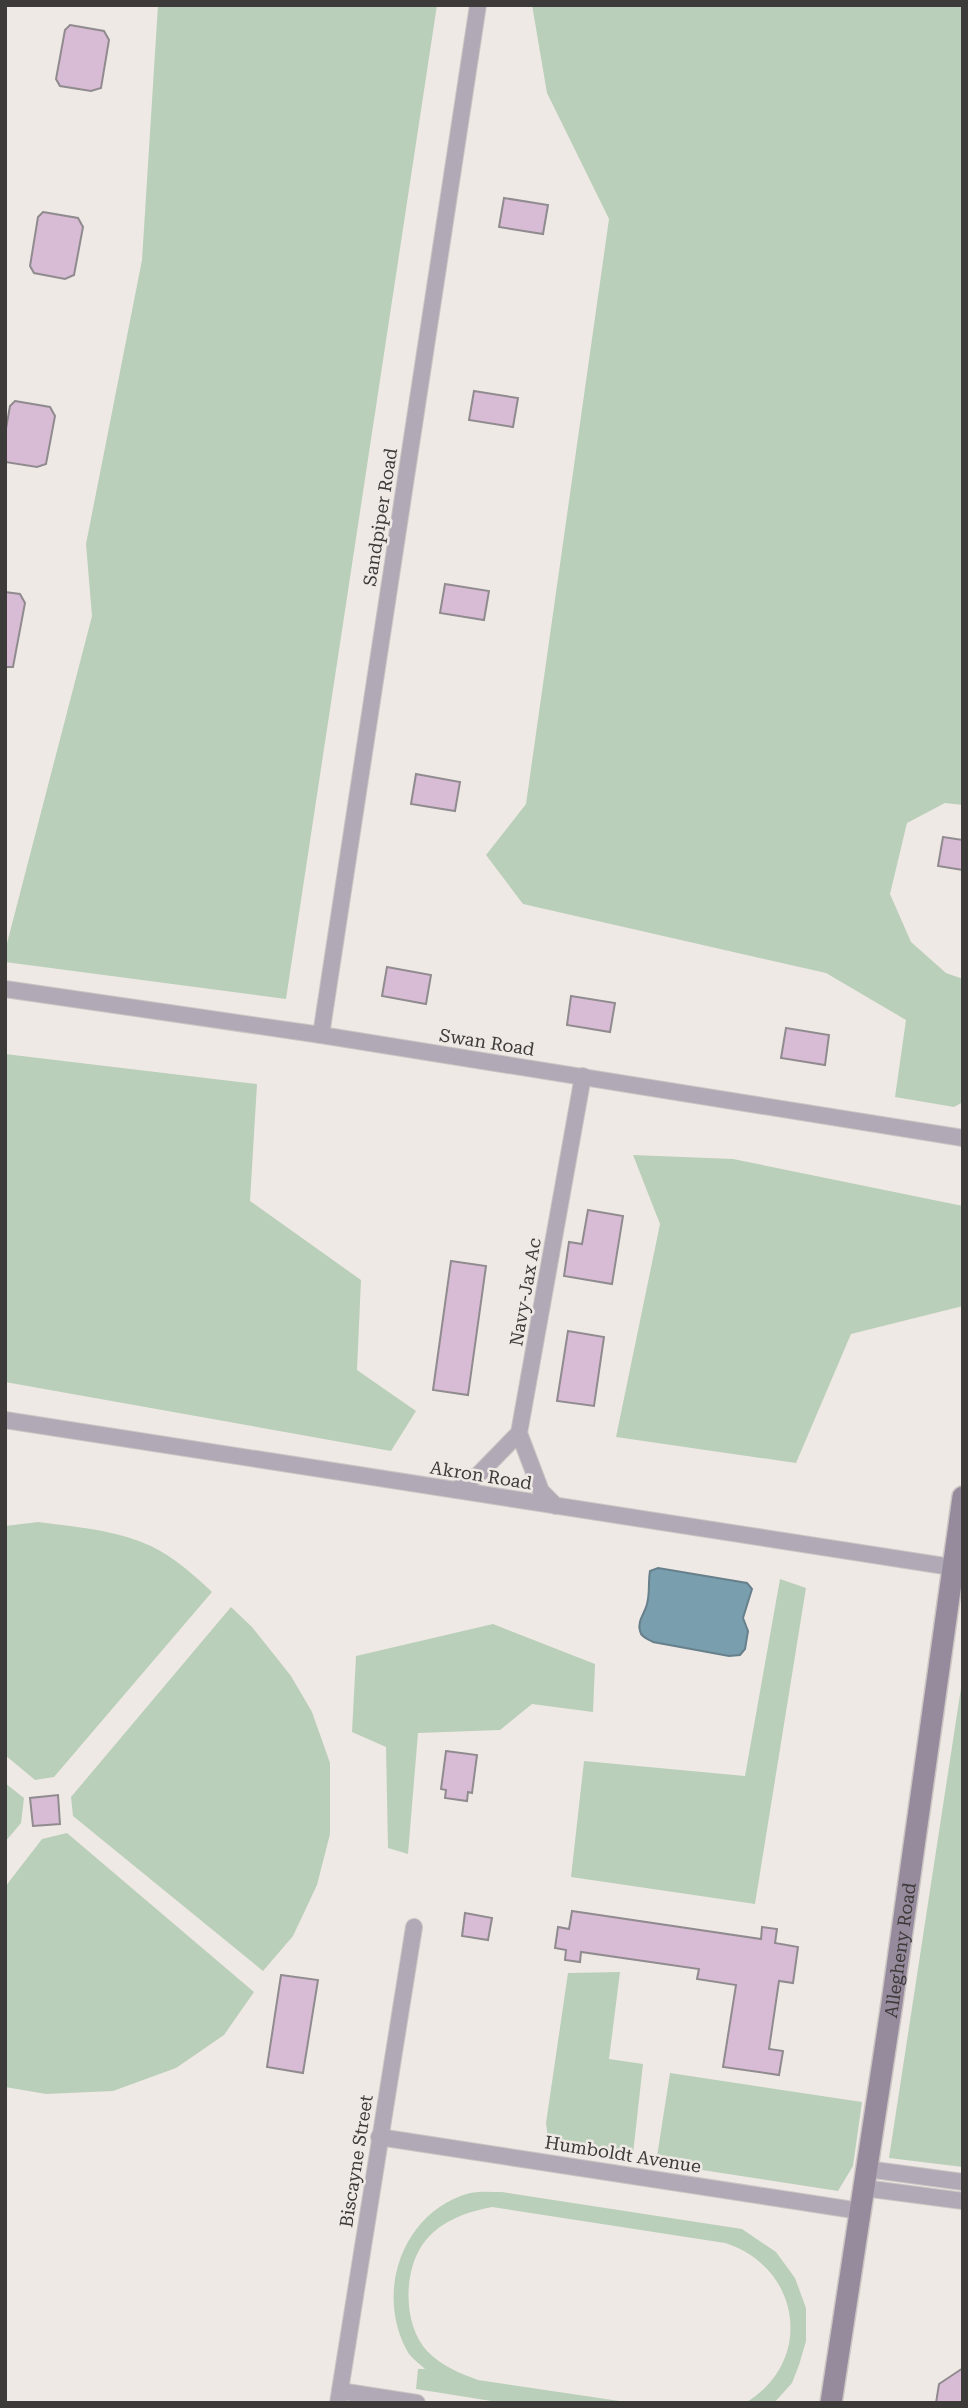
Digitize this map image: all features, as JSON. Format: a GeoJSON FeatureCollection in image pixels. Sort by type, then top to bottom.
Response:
{"type":"FeatureCollection","features":[{"type":"Feature","properties":{"kind":"street","name":"Sandpiper Road"},"geometry":{"type":"LineString","coordinates":[[321,1035],[478,5]]}},
{"type":"Feature","properties":{"kind":"street","name":"Swan Road"},"geometry":{"type":"LineString","coordinates":[[5,989],[321,1035],[963,1138]]}},
{"type":"Feature","properties":{"kind":"street","name":"Navy-Jax Ac"},"geometry":{"type":"LineString","coordinates":[[519,1433],[583,1076]]}},
{"type":"Feature","properties":{"kind":"street","name":"Akron Road"},"geometry":{"type":"LineString","coordinates":[[5,1420],[951,1567]]}},
{"type":"Feature","properties":{"kind":"street"},"geometry":{"type":"LineString","coordinates":[[456,1490],[478,1475],[519,1433],[541,1491],[556,1506]]}},
{"type":"Feature","properties":{"kind":"street","name":"Allegheny Road"},"geometry":{"type":"LineString","coordinates":[[831,2403],[892,2003],[951,1567],[963,1497]]}},
{"type":"Feature","properties":{"kind":"street","name":"Biscayne Street"},"geometry":{"type":"LineString","coordinates":[[339,2397],[414,1927]]}},
{"type":"Feature","properties":{"kind":"street","name":"Humboldt Avenue"},"geometry":{"type":"LineString","coordinates":[[379,2137],[860,2211]]}},
{"type":"Feature","properties":{"kind":"street"},"geometry":{"type":"LineString","coordinates":[[865,2179],[963,2182]]}},
{"type":"Feature","properties":{"kind":"street"},"geometry":{"type":"LineString","coordinates":[[865,2179],[963,2201]]}},
{"type":"Feature","properties":{"kind":"street"},"geometry":{"type":"LineString","coordinates":[[339,2397],[418,2403]]}},
{"type":"Feature","properties":{"kind":"green space"},"geometry":{"type":"Polygon","coordinates":[[[158,5],[437,5],[286,999],[5,962],[5,951],[92,616],[86,544],[142,260],[158,5]]]}},
{"type":"Feature","properties":{"kind":"green space"},"geometry":{"type":"Polygon","coordinates":[[[532,5],[963,5],[963,805],[945,803],[907,823],[890,894],[911,942],[946,973],[963,979],[963,1102],[954,1107],[895,1097],[906,1020],[826,973],[523,904],[486,855],[526,804],[609,219],[547,93],[532,5]]]}},
{"type":"Feature","properties":{"kind":"green space"},"geometry":{"type":"Polygon","coordinates":[[[5,1054],[257,1084],[250,1201],[361,1280],[357,1370],[416,1411],[391,1451],[5,1382],[5,1054]]]}},
{"type":"Feature","properties":{"kind":"green space"},"geometry":{"type":"Polygon","coordinates":[[[633,1155],[733,1159],[963,1206],[963,1306],[851,1334],[796,1463],[616,1437],[660,1224],[633,1155]]]}},
{"type":"Feature","properties":{"kind":"green space"},"geometry":{"type":"Polygon","coordinates":[[[38,1522],[96,1530],[151,1546],[176,1561],[212,1592],[54,1777],[35,1780],[5,1755],[5,1526],[38,1522]]]}},
{"type":"Feature","properties":{"kind":"green space"},"geometry":{"type":"Polygon","coordinates":[[[780,1579],[806,1588],[755,1904],[571,1877],[584,1761],[745,1776],[780,1579]]]}},
{"type":"Feature","properties":{"kind":"green space"},"geometry":{"type":"Polygon","coordinates":[[[231,1607],[252,1627],[291,1676],[312,1712],[330,1763],[330,1834],[317,1885],[293,1936],[263,1971],[73,1816],[71,1797],[231,1607]]]}},
{"type":"Feature","properties":{"kind":"green space"},"geometry":{"type":"Polygon","coordinates":[[[493,1624],[595,1664],[593,1712],[532,1704],[500,1730],[418,1733],[408,1854],[388,1848],[386,1747],[352,1732],[356,1656],[493,1624]]]}},
{"type":"Feature","properties":{"kind":"green space"},"geometry":{"type":"Polygon","coordinates":[[[963,1675],[963,2167],[889,2158],[963,1675]]]}},
{"type":"Feature","properties":{"kind":"green space"},"geometry":{"type":"Polygon","coordinates":[[[5,1783],[24,1798],[21,1823],[5,1842],[5,1783]]]}},
{"type":"Feature","properties":{"kind":"green space"},"geometry":{"type":"Polygon","coordinates":[[[67,1833],[254,1992],[224,2035],[176,2068],[113,2091],[46,2094],[5,2087],[5,1887],[42,1839],[67,1833]]]}},
{"type":"Feature","properties":{"kind":"green space"},"geometry":{"type":"Polygon","coordinates":[[[620,1972],[609,2059],[643,2064],[633,2154],[549,2146],[546,2123],[568,1973],[620,1972]]]}},
{"type":"Feature","properties":{"kind":"green space"},"geometry":{"type":"Polygon","coordinates":[[[670,2073],[862,2102],[853,2166],[838,2191],[656,2163],[670,2073]]]}},
{"type":"Feature","properties":{"kind":"green space"},"geometry":{"type":"Polygon","coordinates":[[[502,2192],[742,2229],[776,2252],[795,2278],[806,2308],[806,2341],[792,2383],[774,2403],[745,2403],[767,2385],[782,2364],[789,2341],[790,2317],[783,2293],[770,2272],[751,2255],[725,2243],[492,2207],[448,2222],[433,2233],[418,2251],[408,2295],[413,2326],[419,2340],[439,2361],[478,2380],[633,2403],[504,2403],[416,2389],[418,2369],[425,2369],[405,2347],[398,2329],[394,2304],[394,2283],[407,2244],[418,2227],[433,2212],[450,2201],[470,2193],[502,2192]]]}},
{"type":"Feature","properties":{"kind":"water"},"geometry":{"type":"Polygon","coordinates":[[[658,1568],[747,1583],[752,1589],[743,1618],[748,1631],[745,1649],[740,1655],[729,1656],[653,1642],[642,1635],[640,1624],[648,1600],[650,1571],[658,1568]]]}},
{"type":"Feature","properties":{"kind":"building"},"geometry":{"type":"Polygon","coordinates":[[[70,25],[104,31],[109,40],[101,88],[91,91],[60,86],[56,79],[65,30],[70,25]]]}},
{"type":"Feature","properties":{"kind":"building"},"geometry":{"type":"Polygon","coordinates":[[[504,198],[548,205],[543,234],[499,227],[504,198]]]}},
{"type":"Feature","properties":{"kind":"building"},"geometry":{"type":"Polygon","coordinates":[[[43,212],[78,218],[83,227],[74,275],[65,279],[34,273],[30,266],[38,217],[43,212]]]}},
{"type":"Feature","properties":{"kind":"building"},"geometry":{"type":"Polygon","coordinates":[[[474,391],[518,398],[513,427],[469,420],[474,391]]]}},
{"type":"Feature","properties":{"kind":"building"},"geometry":{"type":"Polygon","coordinates":[[[15,401],[50,407],[55,416],[46,464],[37,467],[5,462],[5,434],[10,406],[15,401]]]}},
{"type":"Feature","properties":{"kind":"building"},"geometry":{"type":"Polygon","coordinates":[[[445,584],[489,591],[484,620],[440,613],[445,584]]]}},
{"type":"Feature","properties":{"kind":"building"},"geometry":{"type":"Polygon","coordinates":[[[5,592],[20,594],[25,603],[13,667],[5,667],[5,592]]]}},
{"type":"Feature","properties":{"kind":"building"},"geometry":{"type":"Polygon","coordinates":[[[416,774],[460,782],[455,811],[411,804],[416,774]]]}},
{"type":"Feature","properties":{"kind":"building"},"geometry":{"type":"Polygon","coordinates":[[[943,837],[963,840],[963,870],[938,866],[943,837]]]}},
{"type":"Feature","properties":{"kind":"building"},"geometry":{"type":"Polygon","coordinates":[[[387,967],[431,975],[426,1004],[382,996],[387,967]]]}},
{"type":"Feature","properties":{"kind":"building"},"geometry":{"type":"Polygon","coordinates":[[[571,996],[615,1003],[610,1032],[567,1025],[571,996]]]}},
{"type":"Feature","properties":{"kind":"building"},"geometry":{"type":"Polygon","coordinates":[[[786,1028],[829,1035],[825,1065],[781,1058],[786,1028]]]}},
{"type":"Feature","properties":{"kind":"building"},"geometry":{"type":"Polygon","coordinates":[[[588,1210],[623,1216],[612,1284],[564,1276],[569,1242],[582,1244],[588,1210]]]}},
{"type":"Feature","properties":{"kind":"building"},"geometry":{"type":"Polygon","coordinates":[[[451,1261],[486,1266],[468,1395],[433,1390],[451,1261]]]}},
{"type":"Feature","properties":{"kind":"building"},"geometry":{"type":"Polygon","coordinates":[[[568,1331],[604,1337],[594,1406],[557,1401],[568,1331]]]}},
{"type":"Feature","properties":{"kind":"building"},"geometry":{"type":"Polygon","coordinates":[[[446,1751],[477,1755],[472,1793],[468,1792],[467,1801],[445,1798],[446,1790],[441,1789],[446,1751]]]}},
{"type":"Feature","properties":{"kind":"building"},"geometry":{"type":"Polygon","coordinates":[[[58,1795],[60,1824],[33,1826],[30,1798],[58,1795]]]}},
{"type":"Feature","properties":{"kind":"building"},"geometry":{"type":"Polygon","coordinates":[[[572,1911],[761,1939],[762,1927],[777,1929],[775,1943],[798,1947],[793,1983],[779,1981],[769,2049],[783,2051],[779,2075],[723,2067],[736,1985],[697,1979],[699,1969],[581,1952],[580,1962],[565,1960],[566,1950],[555,1948],[558,1927],[569,1929],[572,1911]]]}},
{"type":"Feature","properties":{"kind":"building"},"geometry":{"type":"Polygon","coordinates":[[[465,1913],[492,1918],[488,1940],[462,1936],[465,1913]]]}},
{"type":"Feature","properties":{"kind":"building"},"geometry":{"type":"Polygon","coordinates":[[[281,1975],[318,1980],[303,2073],[267,2067],[281,1975]]]}},
{"type":"Feature","properties":{"kind":"building"},"geometry":{"type":"Polygon","coordinates":[[[963,2368],[963,2403],[936,2403],[939,2384],[963,2368]]]}}]}
